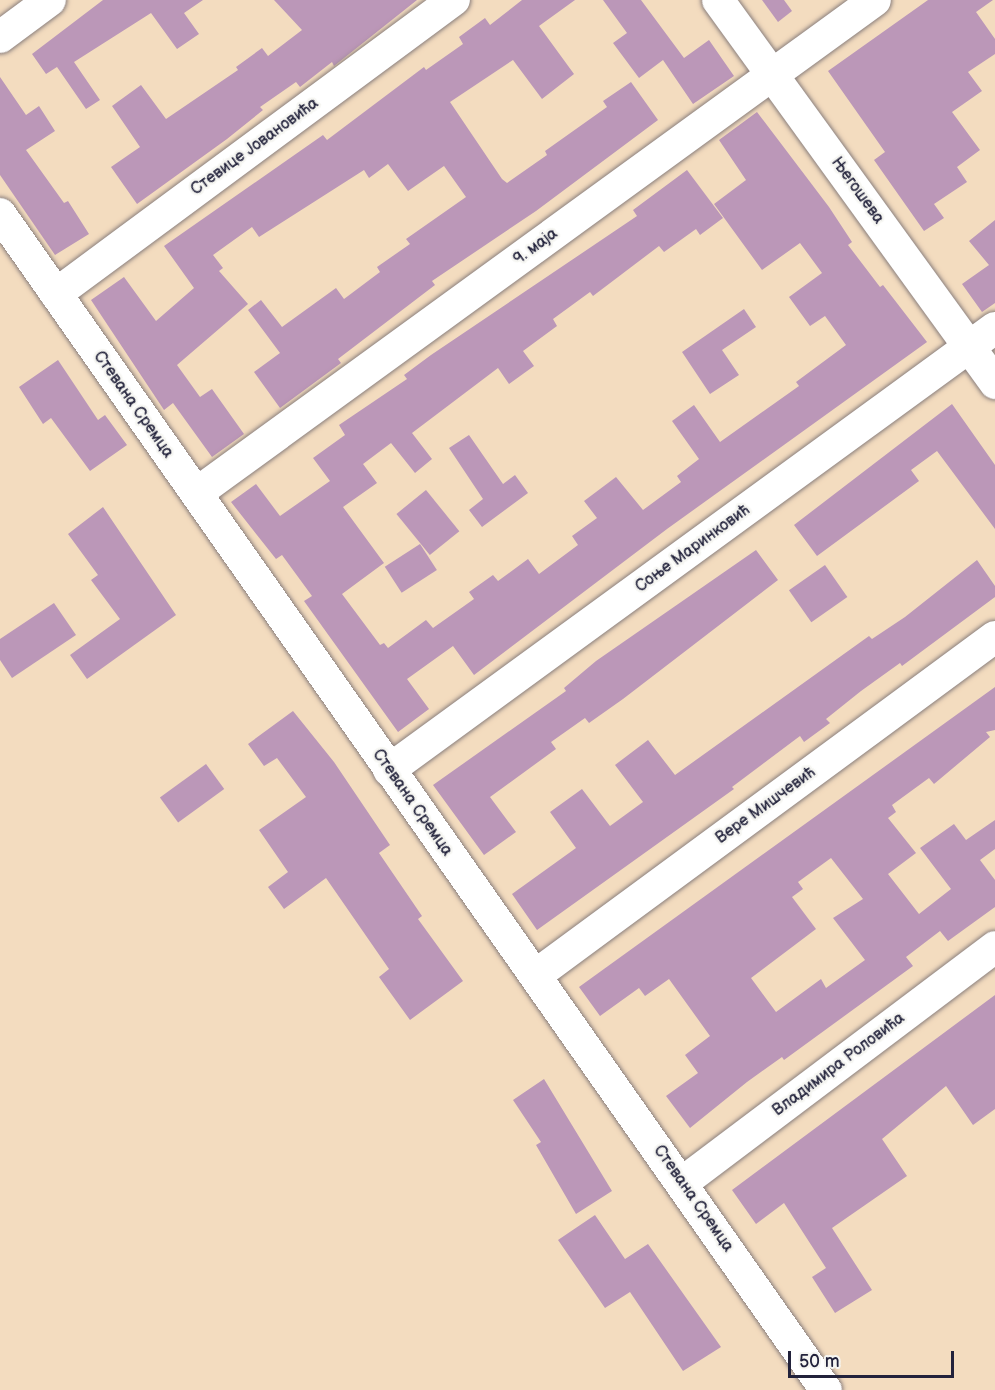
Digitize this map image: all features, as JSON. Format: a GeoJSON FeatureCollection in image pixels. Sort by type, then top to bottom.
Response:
{"type":"FeatureCollection","features":[{"type":"Feature","properties":{"kind":"street"},"geometry":{"type":"LineString","coordinates":[[0,37],[50,0]]}},
{"type":"Feature","properties":{"kind":"street","name":"Стевице Јовановића"},"geometry":{"type":"LineString","coordinates":[[56,294],[454,0]]}},
{"type":"Feature","properties":{"kind":"street","name":"Његошева"},"geometry":{"type":"LineString","coordinates":[[718,0],[995,383]]}},
{"type":"Feature","properties":{"kind":"street","name":"9. маја"},"geometry":{"type":"LineString","coordinates":[[197,493],[875,0]]}},
{"type":"Feature","properties":{"kind":"street","name":"Стевана Сремца"},"geometry":{"type":"LineString","coordinates":[[0,214],[826,1390]]}},
{"type":"Feature","properties":{"kind":"street","name":"Соње Маринковић"},"geometry":{"type":"LineString","coordinates":[[389,770],[995,328]]}},
{"type":"Feature","properties":{"kind":"street","name":"Вере Мишчевић"},"geometry":{"type":"LineString","coordinates":[[536,975],[995,638]]}},
{"type":"Feature","properties":{"kind":"street","name":"Владимира Роловића"},"geometry":{"type":"LineString","coordinates":[[682,1183],[995,947]]}},
{"type":"Feature","properties":{"kind":"building"},"geometry":{"type":"Polygon","coordinates":[[[103,0],[203,0],[184,13],[199,34],[177,49],[151,13],[74,62],[100,100],[86,109],[57,67],[46,74],[32,54],[103,0]]]}},
{"type":"Feature","properties":{"kind":"building"},"geometry":{"type":"Polygon","coordinates":[[[274,0],[417,0],[334,66],[332,62],[300,87],[296,82],[260,107],[263,110],[227,139],[137,204],[111,167],[140,147],[112,106],[141,85],[166,119],[238,70],[236,67],[262,48],[268,56],[302,30],[274,0]]]}},
{"type":"Feature","properties":{"kind":"building"},"geometry":{"type":"Polygon","coordinates":[[[522,0],[575,0],[539,26],[574,74],[542,99],[513,60],[450,102],[502,179],[507,183],[547,155],[545,151],[607,107],[603,101],[631,82],[658,120],[536,211],[432,281],[435,285],[338,359],[341,363],[280,408],[254,372],[280,353],[248,310],[261,300],[282,327],[336,288],[344,299],[380,272],[377,267],[410,244],[406,239],[466,197],[444,166],[408,191],[388,164],[369,178],[364,170],[259,237],[252,227],[213,255],[223,268],[219,271],[248,304],[177,365],[200,397],[212,389],[244,434],[212,457],[173,403],[164,410],[91,300],[124,277],[156,321],[194,288],[164,246],[323,135],[327,140],[424,67],[426,70],[463,44],[459,37],[485,18],[490,25],[522,0]]]}},
{"type":"Feature","properties":{"kind":"building"},"geometry":{"type":"Polygon","coordinates":[[[603,0],[641,0],[684,58],[709,40],[734,76],[693,104],[663,60],[639,78],[613,43],[627,33],[603,0]]]}},
{"type":"Feature","properties":{"kind":"building"},"geometry":{"type":"Polygon","coordinates":[[[762,0],[784,0],[792,11],[778,22],[762,0]]]}},
{"type":"Feature","properties":{"kind":"building"},"geometry":{"type":"Polygon","coordinates":[[[928,0],[993,0],[976,12],[995,39],[995,54],[968,72],[982,91],[952,112],[980,150],[957,167],[967,182],[934,204],[944,218],[924,231],[874,160],[885,152],[828,71],[928,0]]]}},
{"type":"Feature","properties":{"kind":"building"},"geometry":{"type":"Polygon","coordinates":[[[0,77],[26,115],[39,106],[55,131],[26,150],[64,203],[68,201],[89,234],[55,255],[0,175],[0,77]]]}},
{"type":"Feature","properties":{"kind":"building"},"geometry":{"type":"Polygon","coordinates":[[[757,112],[829,207],[852,242],[848,245],[880,287],[883,285],[927,342],[667,529],[474,675],[453,646],[407,679],[429,709],[398,732],[304,601],[312,596],[282,555],[276,559],[231,502],[256,484],[280,516],[330,481],[313,458],[345,435],[339,425],[407,379],[404,375],[431,355],[637,216],[633,210],[687,170],[723,218],[700,235],[696,229],[664,252],[659,246],[593,296],[590,292],[553,319],[557,326],[523,351],[534,366],[509,384],[498,368],[412,433],[432,459],[415,473],[391,443],[363,464],[377,483],[343,507],[384,563],[342,594],[380,645],[384,643],[388,648],[426,620],[433,628],[474,599],[469,592],[493,575],[498,581],[528,559],[539,574],[578,545],[572,536],[597,518],[584,501],[616,477],[643,510],[681,482],[677,476],[699,459],[672,421],[694,405],[720,442],[799,386],[796,382],[846,345],[825,316],[810,326],[789,297],[822,273],[800,243],[762,270],[714,204],[746,180],[719,140],[757,112]]]}},
{"type":"Feature","properties":{"kind":"building"},"geometry":{"type":"Polygon","coordinates":[[[995,220],[995,303],[982,312],[962,284],[989,265],[969,241],[995,220]]]}},
{"type":"Feature","properties":{"kind":"building"},"geometry":{"type":"Polygon","coordinates":[[[744,309],[756,327],[722,350],[739,375],[710,394],[682,352],[744,309]]]}},
{"type":"Feature","properties":{"kind":"building"},"geometry":{"type":"Polygon","coordinates":[[[58,360],[98,420],[105,415],[127,445],[90,471],[51,418],[43,424],[19,387],[58,360]]]}},
{"type":"Feature","properties":{"kind":"building"},"geometry":{"type":"Polygon","coordinates":[[[952,404],[995,465],[995,529],[937,451],[911,470],[919,481],[817,556],[794,525],[952,404]]]}},
{"type":"Feature","properties":{"kind":"building"},"geometry":{"type":"Polygon","coordinates":[[[469,435],[503,484],[515,475],[528,493],[482,527],[469,510],[483,499],[449,448],[469,435]]]}},
{"type":"Feature","properties":{"kind":"building"},"geometry":{"type":"Polygon","coordinates":[[[426,490],[459,531],[430,555],[396,514],[426,490]]]}},
{"type":"Feature","properties":{"kind":"building"},"geometry":{"type":"Polygon","coordinates":[[[103,507],[176,615],[87,679],[70,655],[120,619],[91,580],[98,575],[68,534],[103,507]]]}},
{"type":"Feature","properties":{"kind":"building"},"geometry":{"type":"Polygon","coordinates":[[[420,544],[437,570],[402,593],[385,567],[420,544]]]}},
{"type":"Feature","properties":{"kind":"building"},"geometry":{"type":"Polygon","coordinates":[[[756,550],[778,580],[623,699],[589,723],[585,718],[551,742],[556,749],[490,797],[516,832],[484,855],[433,785],[566,691],[564,688],[596,661],[756,550]]]}},
{"type":"Feature","properties":{"kind":"building"},"geometry":{"type":"Polygon","coordinates":[[[977,560],[995,586],[995,597],[902,666],[900,663],[861,691],[826,719],[830,723],[804,742],[800,736],[732,787],[734,789],[537,930],[512,894],[576,848],[550,812],[582,789],[610,826],[643,802],[615,765],[648,740],[675,775],[869,636],[872,639],[905,617],[977,560]]]}},
{"type":"Feature","properties":{"kind":"building"},"geometry":{"type":"Polygon","coordinates":[[[825,565],[847,597],[811,622],[789,590],[825,565]]]}},
{"type":"Feature","properties":{"kind":"building"},"geometry":{"type":"Polygon","coordinates":[[[54,603],[76,635],[12,678],[0,660],[0,639],[54,603]]]}},
{"type":"Feature","properties":{"kind":"building"},"geometry":{"type":"Polygon","coordinates":[[[995,687],[995,730],[986,732],[990,737],[934,784],[929,778],[892,805],[896,812],[888,818],[916,853],[888,874],[919,914],[951,889],[920,848],[954,824],[966,840],[995,820],[995,849],[980,860],[995,880],[995,907],[948,941],[940,931],[906,957],[913,966],[784,1060],[782,1057],[747,1082],[690,1128],[666,1096],[698,1073],[685,1055],[710,1036],[669,979],[645,996],[639,988],[600,1016],[579,987],[995,687]],[[831,858],[798,882],[803,889],[792,897],[816,929],[751,978],[776,1012],[821,979],[826,988],[865,960],[833,918],[863,899],[831,858]]]}},
{"type":"Feature","properties":{"kind":"building"},"geometry":{"type":"Polygon","coordinates":[[[293,711],[334,762],[390,845],[379,853],[422,916],[418,919],[463,981],[410,1020],[379,977],[389,969],[326,878],[284,909],[268,887],[288,872],[259,830],[306,797],[277,758],[264,766],[248,744],[293,711]]]}},
{"type":"Feature","properties":{"kind":"building"},"geometry":{"type":"Polygon","coordinates":[[[206,764],[224,789],[178,823],[160,798],[206,764]]]}},
{"type":"Feature","properties":{"kind":"building"},"geometry":{"type":"Polygon","coordinates":[[[995,995],[995,1109],[973,1125],[946,1086],[882,1139],[907,1176],[832,1228],[872,1290],[835,1313],[812,1277],[826,1268],[784,1203],[756,1224],[732,1190],[995,995]]]}},
{"type":"Feature","properties":{"kind":"building"},"geometry":{"type":"Polygon","coordinates":[[[544,1079],[612,1191],[576,1214],[536,1145],[541,1142],[513,1100],[544,1079]]]}},
{"type":"Feature","properties":{"kind":"building"},"geometry":{"type":"Polygon","coordinates":[[[595,1215],[625,1259],[648,1244],[721,1347],[683,1371],[630,1292],[605,1308],[558,1240],[595,1215]]]}}]}
